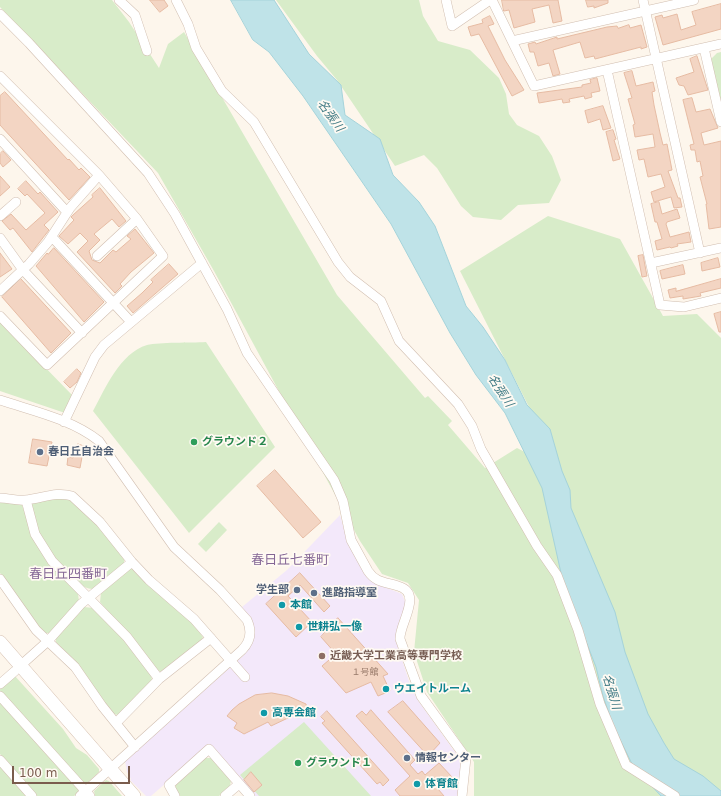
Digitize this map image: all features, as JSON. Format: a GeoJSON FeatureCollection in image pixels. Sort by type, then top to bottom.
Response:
{"type":"FeatureCollection","features":[{"type":"Feature","properties":{"kind":"street"},"geometry":{"type":"LineString","coordinates":[[119,0],[135,15],[147,51]]}},
{"type":"Feature","properties":{"kind":"street"},"geometry":{"type":"LineString","coordinates":[[176,0],[188,24],[196,48],[222,91],[254,122],[338,262],[350,277],[381,301],[399,341],[458,404],[472,426],[481,449],[537,546],[557,575],[578,630],[600,704],[626,765],[675,796]]}},
{"type":"Feature","properties":{"kind":"street"},"geometry":{"type":"LineString","coordinates":[[446,0],[452,26],[491,0],[534,86],[721,44]]}},
{"type":"Feature","properties":{"kind":"street"},"geometry":{"type":"LineString","coordinates":[[643,0],[700,253]]}},
{"type":"Feature","properties":{"kind":"street"},"geometry":{"type":"LineString","coordinates":[[512,41],[694,0]]}},
{"type":"Feature","properties":{"kind":"street"},"geometry":{"type":"LineString","coordinates":[[0,14],[29,43],[148,173],[168,202],[202,263],[227,309],[247,353],[334,480],[343,501],[351,540],[368,572],[380,582],[401,587],[408,595],[410,604],[400,631],[400,639],[421,696],[466,758],[462,796]]}},
{"type":"Feature","properties":{"kind":"street"},"geometry":{"type":"LineString","coordinates":[[704,48],[721,122]]}},
{"type":"Feature","properties":{"kind":"street"},"geometry":{"type":"LineString","coordinates":[[608,70],[660,305],[684,307],[721,298]]}},
{"type":"Feature","properties":{"kind":"street"},"geometry":{"type":"LineString","coordinates":[[0,76],[99,175],[137,219],[163,256],[47,365],[0,316]]}},
{"type":"Feature","properties":{"kind":"street"},"geometry":{"type":"LineString","coordinates":[[0,139],[67,212]]}},
{"type":"Feature","properties":{"kind":"street"},"geometry":{"type":"LineString","coordinates":[[0,291],[23,270],[52,237],[67,212],[99,175]]}},
{"type":"Feature","properties":{"kind":"street"},"geometry":{"type":"LineString","coordinates":[[0,216],[16,202]]}},
{"type":"Feature","properties":{"kind":"street"},"geometry":{"type":"LineString","coordinates":[[97,256],[137,219]]}},
{"type":"Feature","properties":{"kind":"street"},"geometry":{"type":"LineString","coordinates":[[52,237],[131,322]]}},
{"type":"Feature","properties":{"kind":"street"},"geometry":{"type":"LineString","coordinates":[[0,238],[23,270],[82,333]]}},
{"type":"Feature","properties":{"kind":"street"},"geometry":{"type":"LineString","coordinates":[[651,263],[721,248]]}},
{"type":"Feature","properties":{"kind":"street"},"geometry":{"type":"LineString","coordinates":[[64,422],[95,357],[104,345],[202,263]]}},
{"type":"Feature","properties":{"kind":"street"},"geometry":{"type":"LineString","coordinates":[[0,400],[83,430],[104,446],[174,547],[220,590],[247,620],[250,630],[248,642],[231,661],[110,769],[85,794],[0,696]]}},
{"type":"Feature","properties":{"kind":"street"},"geometry":{"type":"LineString","coordinates":[[0,498],[26,500],[50,495],[66,494],[72,496],[100,522],[132,562],[160,591],[194,619],[245,677]]}},
{"type":"Feature","properties":{"kind":"street"},"geometry":{"type":"LineString","coordinates":[[26,500],[35,534],[56,566],[127,637],[159,680]]}},
{"type":"Feature","properties":{"kind":"street"},"geometry":{"type":"LineString","coordinates":[[0,684],[48,641],[88,598],[132,562]]}},
{"type":"Feature","properties":{"kind":"street"},"geometry":{"type":"LineString","coordinates":[[0,578],[36,630],[75,667],[102,706],[135,747]]}},
{"type":"Feature","properties":{"kind":"street"},"geometry":{"type":"LineString","coordinates":[[116,723],[159,680],[211,638]]}},
{"type":"Feature","properties":{"kind":"street"},"geometry":{"type":"LineString","coordinates":[[0,642],[18,668],[134,796]]}},
{"type":"Feature","properties":{"kind":"street"},"geometry":{"type":"LineString","coordinates":[[175,796],[169,785],[209,749],[250,796]]}},
{"type":"Feature","properties":{"kind":"street"},"geometry":{"type":"LineString","coordinates":[[0,760],[32,796]]}},
{"type":"Feature","properties":{"kind":"street"},"geometry":{"type":"LineString","coordinates":[[225,796],[239,784]]}},
{"type":"Feature","properties":{"kind":"shaded area","name":"近畿大学工業高等専門学校"},"geometry":{"type":"Polygon","coordinates":[[[340,515],[348,543],[365,575],[372,582],[402,594],[406,604],[396,632],[396,641],[409,681],[417,699],[462,762],[458,796],[255,796],[210,745],[151,796],[146,796],[130,780],[131,779],[127,772],[125,761],[244,655],[253,640],[255,630],[250,618],[242,607],[287,570],[340,515]]]}},
{"type":"Feature","properties":{"kind":"green space"},"geometry":{"type":"Polygon","coordinates":[[[0,0],[112,0],[129,22],[159,68],[168,44],[184,32],[337,295],[425,398],[428,396],[452,421],[448,425],[485,468],[517,448],[561,470],[460,271],[548,216],[620,239],[663,316],[697,314],[721,338],[721,796],[474,796],[474,762],[427,692],[414,652],[419,600],[408,583],[382,574],[360,541],[214,271],[158,173],[0,7],[0,0]]]}},
{"type":"Feature","properties":{"kind":"green space"},"geometry":{"type":"Polygon","coordinates":[[[276,0],[419,0],[423,16],[438,41],[470,50],[499,78],[506,94],[509,114],[517,125],[539,136],[552,156],[561,180],[549,203],[518,205],[501,220],[473,217],[461,206],[437,168],[424,155],[395,166],[337,80],[317,56],[276,0]]]}},
{"type":"Feature","properties":{"kind":"green space"},"geometry":{"type":"Polygon","coordinates":[[[721,52],[721,102],[711,59],[717,53],[721,52]]]}},
{"type":"Feature","properties":{"kind":"green space"},"geometry":{"type":"Polygon","coordinates":[[[0,321],[73,396],[65,413],[0,391],[0,321]]]}},
{"type":"Feature","properties":{"kind":"green space","name":"グラウンド２"},"geometry":{"type":"Polygon","coordinates":[[[206,342],[275,447],[189,533],[93,411],[114,373],[137,349],[153,344],[206,342]]]}},
{"type":"Feature","properties":{"kind":"green space"},"geometry":{"type":"Polygon","coordinates":[[[66,497],[75,501],[91,515],[106,533],[124,559],[124,564],[93,589],[78,583],[70,575],[47,547],[36,525],[31,505],[34,502],[66,497]]]}},
{"type":"Feature","properties":{"kind":"green space"},"geometry":{"type":"Polygon","coordinates":[[[0,501],[19,502],[22,505],[32,533],[78,594],[79,601],[49,633],[45,633],[40,629],[0,573],[0,501]]]}},
{"type":"Feature","properties":{"kind":"green space"},"geometry":{"type":"Polygon","coordinates":[[[219,522],[227,530],[206,552],[198,544],[219,522]]]}},
{"type":"Feature","properties":{"kind":"green space"},"geometry":{"type":"Polygon","coordinates":[[[129,569],[134,569],[191,621],[203,637],[201,641],[162,672],[157,670],[100,602],[101,593],[129,569]]]}},
{"type":"Feature","properties":{"kind":"green space"},"geometry":{"type":"Polygon","coordinates":[[[84,607],[93,608],[126,641],[151,675],[152,680],[118,715],[114,714],[104,705],[84,672],[56,642],[56,637],[84,607]]]}},
{"type":"Feature","properties":{"kind":"green space"},"geometry":{"type":"Polygon","coordinates":[[[14,675],[63,729],[76,748],[87,755],[99,769],[99,772],[86,784],[83,783],[0,691],[0,687],[14,675]]]}},
{"type":"Feature","properties":{"kind":"green space"},"geometry":{"type":"Polygon","coordinates":[[[0,701],[78,788],[78,793],[74,796],[37,796],[0,754],[0,701]]]}},
{"type":"Feature","properties":{"kind":"green space","name":"グラウンド１"},"geometry":{"type":"Polygon","coordinates":[[[304,722],[371,796],[259,796],[240,775],[304,722]]]}},
{"type":"Feature","properties":{"kind":"green space"},"geometry":{"type":"Polygon","coordinates":[[[205,758],[211,758],[231,780],[230,786],[219,796],[179,796],[175,790],[176,784],[205,758]]]}},
{"type":"Feature","properties":{"kind":"green space"},"geometry":{"type":"Polygon","coordinates":[[[0,766],[27,796],[0,796],[0,766]]]}},
{"type":"Feature","properties":{"kind":"green space"},"geometry":{"type":"Polygon","coordinates":[[[106,780],[109,781],[122,796],[95,796],[94,791],[106,780]]]}},
{"type":"Feature","properties":{"kind":"water","name":"名張川"},"geometry":{"type":"Polygon","coordinates":[[[231,0],[274,0],[309,54],[341,85],[345,115],[380,139],[393,175],[419,202],[435,226],[466,306],[483,327],[505,360],[527,405],[550,429],[562,471],[570,490],[571,508],[615,612],[625,652],[648,714],[674,759],[703,776],[721,791],[721,796],[661,796],[633,766],[613,725],[603,696],[596,667],[563,582],[542,488],[505,413],[476,375],[450,333],[391,224],[303,96],[269,52],[253,40],[231,0]]]}},
{"type":"Feature","properties":{"kind":"building"},"geometry":{"type":"Polygon","coordinates":[[[150,0],[164,0],[168,6],[160,12],[150,0]]]}},
{"type":"Feature","properties":{"kind":"building"},"geometry":{"type":"Polygon","coordinates":[[[502,0],[558,0],[562,21],[553,23],[549,5],[532,9],[535,22],[514,28],[509,10],[504,11],[502,0]]]}},
{"type":"Feature","properties":{"kind":"building"},"geometry":{"type":"Polygon","coordinates":[[[586,0],[608,0],[608,3],[594,8],[594,6],[588,7],[586,0]]]}},
{"type":"Feature","properties":{"kind":"building"},"geometry":{"type":"Polygon","coordinates":[[[721,4],[721,29],[663,45],[655,17],[662,15],[663,18],[677,14],[681,30],[696,25],[692,12],[721,4]]]}},
{"type":"Feature","properties":{"kind":"building"},"geometry":{"type":"Polygon","coordinates":[[[490,16],[494,24],[488,26],[505,60],[524,90],[512,96],[479,34],[471,36],[468,27],[483,23],[482,20],[490,16]]]}},
{"type":"Feature","properties":{"kind":"building"},"geometry":{"type":"Polygon","coordinates":[[[629,25],[630,28],[641,25],[647,47],[641,49],[641,47],[595,59],[594,56],[585,58],[580,42],[553,50],[560,74],[553,76],[549,63],[538,66],[534,52],[530,52],[528,44],[535,42],[536,44],[557,37],[557,39],[607,27],[617,26],[618,28],[629,25]]]}},
{"type":"Feature","properties":{"kind":"building"},"geometry":{"type":"Polygon","coordinates":[[[697,56],[708,90],[688,95],[684,86],[679,85],[676,78],[694,72],[690,59],[697,56]]]}},
{"type":"Feature","properties":{"kind":"building"},"geometry":{"type":"Polygon","coordinates":[[[632,71],[636,86],[653,82],[655,91],[652,92],[660,133],[663,145],[667,144],[672,170],[668,171],[678,198],[680,198],[682,207],[674,208],[671,197],[654,202],[651,192],[665,187],[661,174],[648,177],[644,159],[639,160],[637,150],[655,147],[653,134],[635,137],[633,125],[635,124],[628,99],[632,98],[624,73],[632,71]]]}},
{"type":"Feature","properties":{"kind":"building"},"geometry":{"type":"Polygon","coordinates":[[[597,78],[600,91],[591,93],[592,97],[585,99],[584,96],[569,99],[570,102],[563,103],[562,99],[539,103],[537,93],[582,87],[582,85],[591,83],[590,80],[597,78]]]}},
{"type":"Feature","properties":{"kind":"building"},"geometry":{"type":"Polygon","coordinates":[[[5,92],[68,160],[69,159],[79,170],[81,168],[90,177],[69,200],[0,125],[0,96],[5,92]]]}},
{"type":"Feature","properties":{"kind":"building"},"geometry":{"type":"Polygon","coordinates":[[[692,98],[696,112],[710,109],[718,128],[701,133],[704,145],[721,141],[721,227],[709,229],[707,204],[700,177],[703,176],[700,161],[697,162],[695,150],[691,150],[690,145],[694,144],[683,100],[692,98]]]}},
{"type":"Feature","properties":{"kind":"building"},"geometry":{"type":"Polygon","coordinates":[[[603,106],[611,128],[603,130],[600,119],[588,123],[585,111],[603,106]]]}},
{"type":"Feature","properties":{"kind":"building"},"geometry":{"type":"Polygon","coordinates":[[[613,130],[616,139],[614,140],[620,159],[613,161],[606,132],[613,130]]]}},
{"type":"Feature","properties":{"kind":"building"},"geometry":{"type":"Polygon","coordinates":[[[3,151],[11,160],[3,167],[0,163],[0,154],[3,151]]]}},
{"type":"Feature","properties":{"kind":"building"},"geometry":{"type":"Polygon","coordinates":[[[0,176],[10,187],[0,196],[0,176]]]}},
{"type":"Feature","properties":{"kind":"building"},"geometry":{"type":"Polygon","coordinates":[[[26,181],[38,194],[40,192],[58,212],[44,225],[49,230],[32,252],[13,228],[10,230],[2,221],[11,214],[26,230],[45,213],[27,194],[25,196],[18,189],[26,181]]]}},
{"type":"Feature","properties":{"kind":"building"},"geometry":{"type":"Polygon","coordinates":[[[100,188],[126,221],[119,227],[112,219],[94,234],[100,240],[89,251],[92,260],[100,263],[113,250],[116,252],[131,239],[127,236],[135,229],[154,253],[131,272],[120,284],[122,286],[115,293],[77,252],[88,241],[80,233],[68,244],[59,236],[74,220],[71,217],[93,197],[92,195],[100,188]]]}},
{"type":"Feature","properties":{"kind":"building"},"geometry":{"type":"Polygon","coordinates":[[[659,202],[662,214],[677,209],[680,218],[667,222],[666,224],[670,237],[689,232],[691,242],[677,244],[678,246],[671,248],[657,250],[655,241],[662,239],[657,222],[655,222],[651,204],[659,202]]]}},
{"type":"Feature","properties":{"kind":"building"},"geometry":{"type":"Polygon","coordinates":[[[54,248],[104,302],[84,322],[36,266],[47,253],[48,254],[54,248]]]}},
{"type":"Feature","properties":{"kind":"building"},"geometry":{"type":"Polygon","coordinates":[[[0,253],[12,269],[0,277],[0,253]]]}},
{"type":"Feature","properties":{"kind":"building"},"geometry":{"type":"Polygon","coordinates":[[[643,255],[647,276],[642,277],[638,256],[643,255]]]}},
{"type":"Feature","properties":{"kind":"building"},"geometry":{"type":"Polygon","coordinates":[[[718,258],[720,267],[702,271],[701,263],[718,258]]]}},
{"type":"Feature","properties":{"kind":"building"},"geometry":{"type":"Polygon","coordinates":[[[169,264],[178,274],[133,313],[127,306],[153,282],[151,280],[169,264]]]}},
{"type":"Feature","properties":{"kind":"building"},"geometry":{"type":"Polygon","coordinates":[[[683,265],[685,274],[662,279],[660,271],[683,265]]]}},
{"type":"Feature","properties":{"kind":"building"},"geometry":{"type":"Polygon","coordinates":[[[21,279],[71,333],[51,353],[2,297],[21,279]]]}},
{"type":"Feature","properties":{"kind":"building"},"geometry":{"type":"Polygon","coordinates":[[[721,279],[721,288],[700,293],[701,296],[683,299],[683,296],[670,298],[668,290],[676,288],[676,291],[721,279]]]}},
{"type":"Feature","properties":{"kind":"building"},"geometry":{"type":"Polygon","coordinates":[[[721,312],[721,332],[719,332],[714,314],[721,312]]]}},
{"type":"Feature","properties":{"kind":"building"},"geometry":{"type":"Polygon","coordinates":[[[77,369],[81,373],[77,382],[70,388],[64,382],[77,369]]]}},
{"type":"Feature","properties":{"kind":"building","name":"春日丘自治会"},"geometry":{"type":"Polygon","coordinates":[[[33,439],[52,442],[47,466],[29,463],[33,439]]]}},
{"type":"Feature","properties":{"kind":"building"},"geometry":{"type":"Polygon","coordinates":[[[78,444],[84,446],[80,468],[67,465],[68,457],[73,458],[75,447],[77,448],[78,444]]]}},
{"type":"Feature","properties":{"kind":"building"},"geometry":{"type":"Polygon","coordinates":[[[275,470],[321,522],[303,538],[257,486],[275,470]]]}},
{"type":"Feature","properties":{"kind":"building","name":"本館"},"geometry":{"type":"Polygon","coordinates":[[[300,573],[330,606],[324,612],[300,585],[288,596],[312,622],[296,637],[266,604],[300,573]]]}},
{"type":"Feature","properties":{"kind":"building"},"geometry":{"type":"Polygon","coordinates":[[[338,618],[388,674],[383,676],[390,691],[378,696],[371,682],[346,693],[322,666],[336,654],[321,637],[338,618]]]}},
{"type":"Feature","properties":{"kind":"building","name":"高専会館"},"geometry":{"type":"Polygon","coordinates":[[[272,693],[288,696],[306,704],[307,709],[271,726],[268,722],[244,734],[234,728],[237,723],[227,716],[232,710],[239,704],[255,695],[272,693]]]}},
{"type":"Feature","properties":{"kind":"building"},"geometry":{"type":"Polygon","coordinates":[[[403,701],[440,743],[428,756],[388,712],[403,701]]]}},
{"type":"Feature","properties":{"kind":"building"},"geometry":{"type":"Polygon","coordinates":[[[371,710],[415,760],[410,765],[418,774],[422,771],[425,775],[439,763],[452,777],[438,789],[444,796],[400,796],[395,790],[410,776],[356,716],[362,711],[366,715],[371,710]]]}},
{"type":"Feature","properties":{"kind":"building"},"geometry":{"type":"Polygon","coordinates":[[[327,711],[389,780],[383,786],[380,782],[377,784],[322,723],[325,721],[321,717],[327,711]]]}},
{"type":"Feature","properties":{"kind":"building"},"geometry":{"type":"Polygon","coordinates":[[[251,772],[262,785],[254,792],[244,780],[251,772]]]}},
{"type":"Feature","properties":{"kind":"place","name":"グラウンド２"},"geometry":{"type":"Point","coordinates":[194,442]}},
{"type":"Feature","properties":{"kind":"place","name":"春日丘自治会"},"geometry":{"type":"Point","coordinates":[40,452]}},
{"type":"Feature","properties":{"kind":"place","name":"学生部"},"geometry":{"type":"Point","coordinates":[297,590]}},
{"type":"Feature","properties":{"kind":"place","name":"進路指導室"},"geometry":{"type":"Point","coordinates":[314,593]}},
{"type":"Feature","properties":{"kind":"place","name":"本館"},"geometry":{"type":"Point","coordinates":[282,605]}},
{"type":"Feature","properties":{"kind":"place","name":"世耕弘一像"},"geometry":{"type":"Point","coordinates":[299,627]}},
{"type":"Feature","properties":{"kind":"place","name":"近畿大学工業高等専門学校"},"geometry":{"type":"Point","coordinates":[322,656]}},
{"type":"Feature","properties":{"kind":"place","name":"ウエイトルーム"},"geometry":{"type":"Point","coordinates":[386,689]}},
{"type":"Feature","properties":{"kind":"place","name":"高専会館"},"geometry":{"type":"Point","coordinates":[264,713]}},
{"type":"Feature","properties":{"kind":"place","name":"情報センター"},"geometry":{"type":"Point","coordinates":[407,758]}},
{"type":"Feature","properties":{"kind":"place","name":"グラウンド１"},"geometry":{"type":"Point","coordinates":[298,763]}},
{"type":"Feature","properties":{"kind":"place","name":"体育館"},"geometry":{"type":"Point","coordinates":[417,784]}},
{"type":"Feature","properties":{"kind":"district","name":"春日丘七番町"},"geometry":{"type":"Point","coordinates":[290,561]}},
{"type":"Feature","properties":{"kind":"district","name":"春日丘四番町"},"geometry":{"type":"Point","coordinates":[68,575]}}]}
